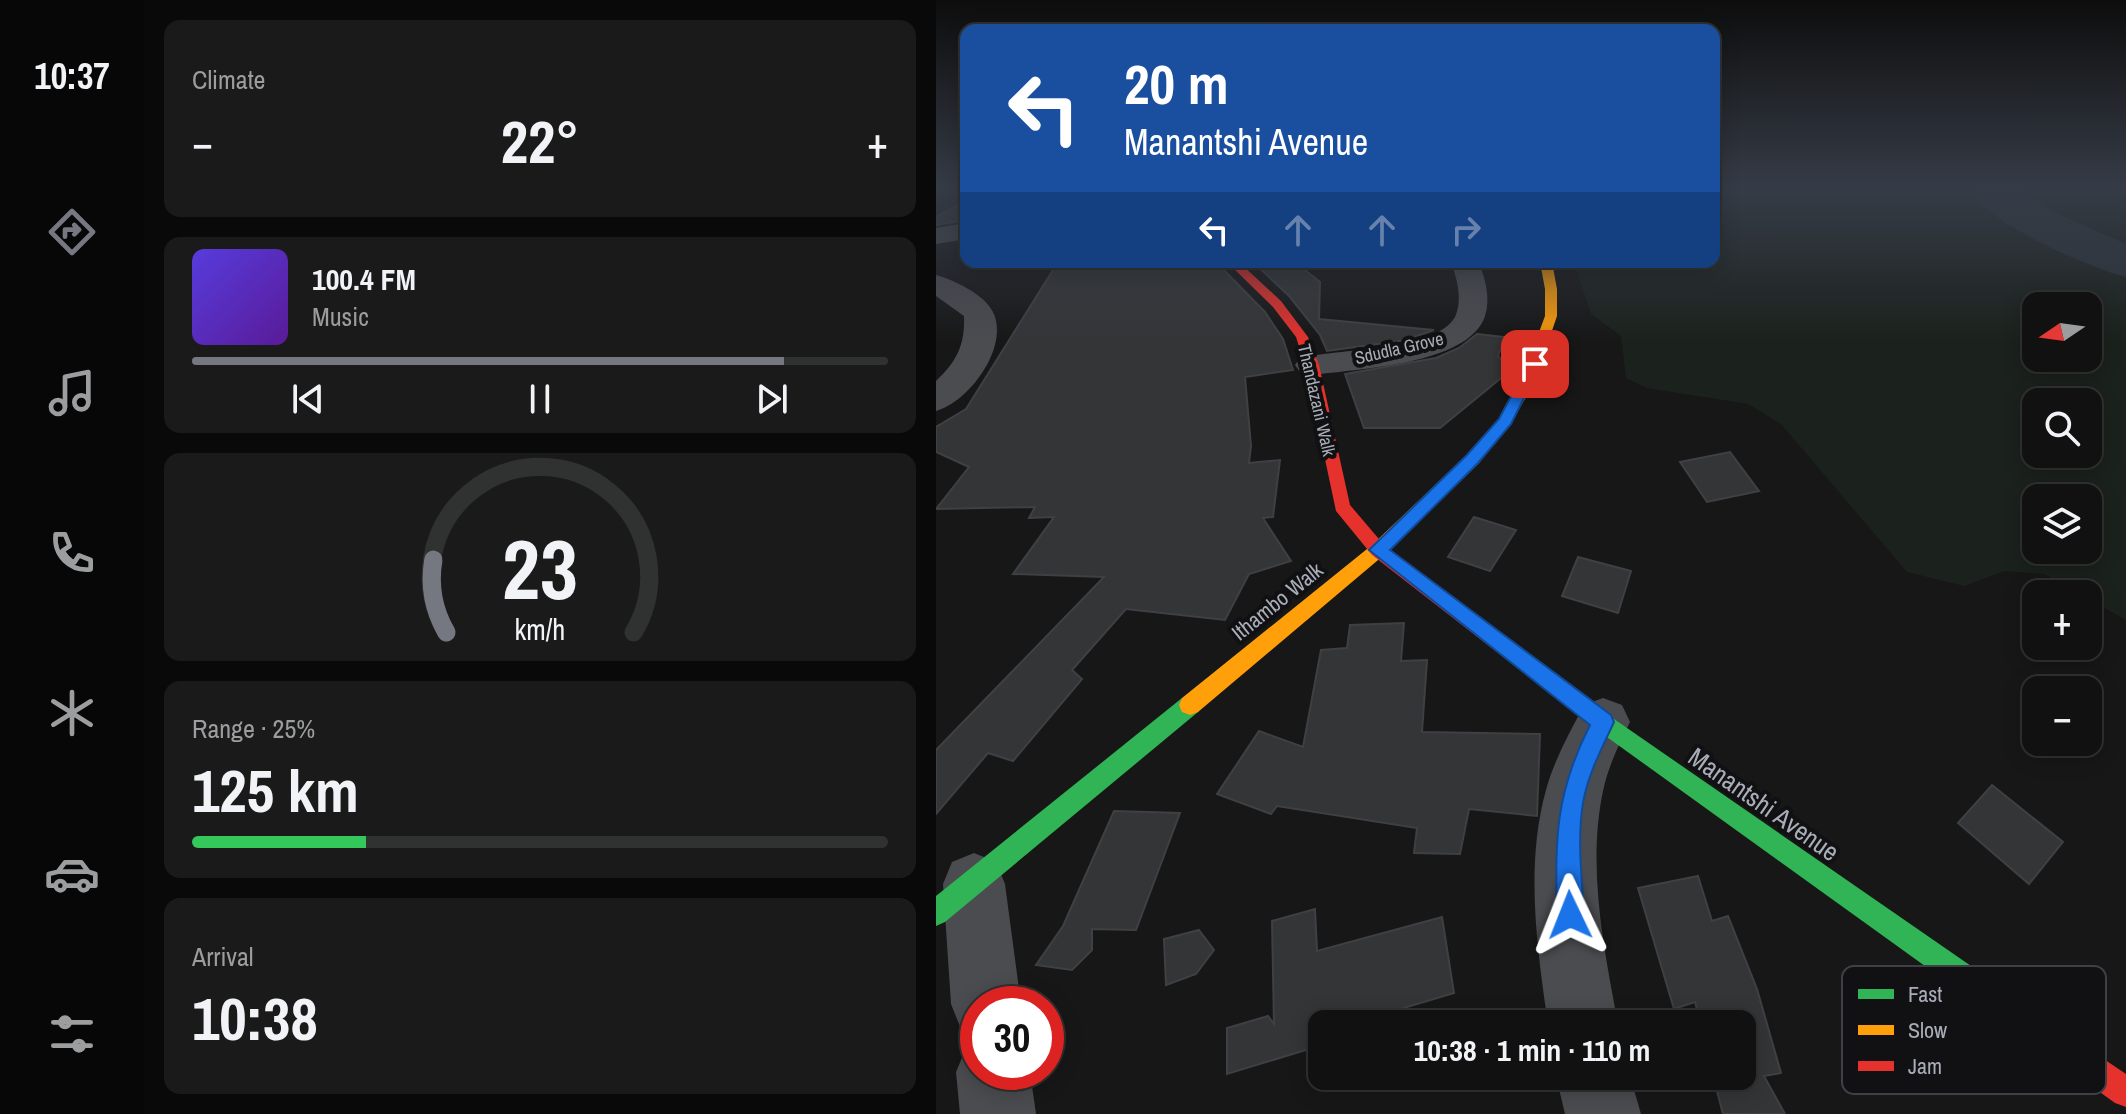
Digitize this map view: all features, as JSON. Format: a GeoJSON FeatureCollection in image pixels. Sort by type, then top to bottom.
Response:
{"type":"FeatureCollection","features":[{"type":"Feature","properties":{"kind":"street","name":"Thandazani Walk"},"geometry":{"type":"LineString","coordinates":[[1241,268],[1287,315],[1302,337],[1312,365],[1342,507],[1378,550]]}},
{"type":"Feature","properties":{"kind":"street","name":"Sdudla Grove"},"geometry":{"type":"LineString","coordinates":[[1312,365],[1429,345],[1458,332],[1466,324],[1474,297],[1467,268]]}},
{"type":"Feature","properties":{"kind":"street","name":"Ithambo Walk"},"geometry":{"type":"LineString","coordinates":[[955,898],[1378,550],[1473,459],[1505,421],[1527,384],[1551,316],[1547,268]]}},
{"type":"Feature","properties":{"kind":"street"},"geometry":{"type":"LineString","coordinates":[[936,284],[960,297],[979,314],[982,339],[968,368],[936,400]]}},
{"type":"Feature","properties":{"kind":"street","name":"Manantshi Avenue"},"geometry":{"type":"LineString","coordinates":[[1378,550],[1603,722],[1948,966]]}},
{"type":"Feature","properties":{"kind":"street"},"geometry":{"type":"LineString","coordinates":[[1581,1010],[1570,915],[1571,803],[1582,764],[1603,722]]}},
{"type":"Feature","properties":{"kind":"street"},"geometry":{"type":"LineString","coordinates":[[955,898],[981,986]]}},
{"type":"Feature","properties":{"kind":"street","name":"Manantshi Avenue"},"geometry":{"type":"LineString","coordinates":[[2106,1078],[2126,1092]]}},
{"type":"Feature","properties":{"kind":"street"},"geometry":{"type":"LineString","coordinates":[[995,1090],[998,1114]]}},
{"type":"Feature","properties":{"kind":"street"},"geometry":{"type":"LineString","coordinates":[[1597,1090],[1603,1114]]}},
{"type":"Feature","properties":{"kind":"shaded area"},"geometry":{"type":"Polygon","coordinates":[[[1720,239],[2126,239],[2126,620],[2102,607],[2102,580],[2055,580],[2044,574],[2004,571],[1964,586],[1907,572],[1781,424],[1748,404],[1647,388],[1626,378],[1621,336],[1591,314],[1576,268],[1720,268],[1720,239]]]}},
{"type":"Feature","properties":{"kind":"building"},"geometry":{"type":"Polygon","coordinates":[[[1054,268],[1222,268],[1265,312],[1283,339],[1293,370],[1245,377],[1251,446],[1249,463],[1280,460],[1273,517],[1263,518],[1291,561],[1249,574],[1225,620],[1126,609],[1072,670],[1082,679],[1013,761],[988,753],[936,814],[936,750],[1104,577],[1013,574],[1054,517],[1029,518],[1035,507],[936,509],[969,467],[936,452],[936,427],[966,409],[1054,268]]]}},
{"type":"Feature","properties":{"kind":"building"},"geometry":{"type":"Polygon","coordinates":[[[1259,268],[1305,268],[1320,282],[1319,319],[1434,330],[1406,340],[1327,351],[1320,335],[1289,296],[1259,268]]]}},
{"type":"Feature","properties":{"kind":"building"},"geometry":{"type":"Polygon","coordinates":[[[1477,334],[1505,337],[1498,356],[1511,370],[1440,428],[1364,428],[1345,374],[1436,358],[1459,348],[1477,334]]]}},
{"type":"Feature","properties":{"kind":"building"},"geometry":{"type":"Polygon","coordinates":[[[1730,452],[1759,491],[1707,502],[1680,462],[1730,452]]]}},
{"type":"Feature","properties":{"kind":"building"},"geometry":{"type":"Polygon","coordinates":[[[1474,517],[1516,530],[1490,571],[1448,557],[1474,517]]]}},
{"type":"Feature","properties":{"kind":"building"},"geometry":{"type":"Polygon","coordinates":[[[1578,557],[1631,571],[1618,613],[1562,596],[1578,557]]]}},
{"type":"Feature","properties":{"kind":"building"},"geometry":{"type":"Polygon","coordinates":[[[1404,623],[1401,661],[1427,660],[1422,732],[1540,734],[1537,816],[1469,809],[1460,854],[1414,853],[1417,828],[1277,806],[1271,814],[1217,794],[1259,731],[1303,747],[1321,650],[1347,648],[1350,625],[1404,623]]]}},
{"type":"Feature","properties":{"kind":"building"},"geometry":{"type":"Polygon","coordinates":[[[1992,785],[2063,842],[2029,884],[1958,823],[1992,785]]]}},
{"type":"Feature","properties":{"kind":"building"},"geometry":{"type":"Polygon","coordinates":[[[1114,811],[1180,813],[1136,930],[1092,929],[1092,950],[1072,970],[1036,965],[1063,926],[1114,811]]]}},
{"type":"Feature","properties":{"kind":"building"},"geometry":{"type":"Polygon","coordinates":[[[1698,876],[1712,921],[1728,916],[1757,989],[1781,1073],[1764,1076],[1785,1114],[1723,1114],[1717,1090],[1756,1090],[1756,1010],[1697,1010],[1695,1002],[1674,1009],[1638,888],[1698,876]]]}},
{"type":"Feature","properties":{"kind":"building"},"geometry":{"type":"Polygon","coordinates":[[[1315,909],[1317,951],[1442,917],[1454,993],[1397,1010],[1308,1010],[1308,1049],[1227,1074],[1227,1028],[1268,1016],[1274,1024],[1272,921],[1315,909]]]}},
{"type":"Feature","properties":{"kind":"building"},"geometry":{"type":"Polygon","coordinates":[[[1199,930],[1214,950],[1196,974],[1166,985],[1164,939],[1199,930]]]}},
{"type":"Feature","properties":{"kind":"waterway"},"geometry":{"type":"LineString","coordinates":[[2071,239],[2126,262]]}},
{"type":"Feature","properties":{"kind":"traffic: fast"},"geometry":{"type":"LineString","coordinates":[[936,913],[1190,705]]}},
{"type":"Feature","properties":{"kind":"traffic: fast"},"geometry":{"type":"LineString","coordinates":[[1601,720],[1948,966]]}},
{"type":"Feature","properties":{"kind":"traffic: slow"},"geometry":{"type":"LineString","coordinates":[[1190,705],[1378,550],[1473,459],[1505,421],[1527,384],[1551,316],[1547,268]]}},
{"type":"Feature","properties":{"kind":"traffic: jam"},"geometry":{"type":"LineString","coordinates":[[1239,268],[1277,304],[1302,337],[1312,365],[1342,507],[1378,550],[1601,720]]}},
{"type":"Feature","properties":{"kind":"traffic: jam"},"geometry":{"type":"LineString","coordinates":[[2106,1078],[2126,1092]]}},
{"type":"Feature","properties":{"kind":"route"},"geometry":{"type":"LineString","coordinates":[[1535,364],[1505,421],[1473,459],[1378,550],[1603,722],[1582,764],[1571,803],[1568,850],[1570,915]]}}]}
